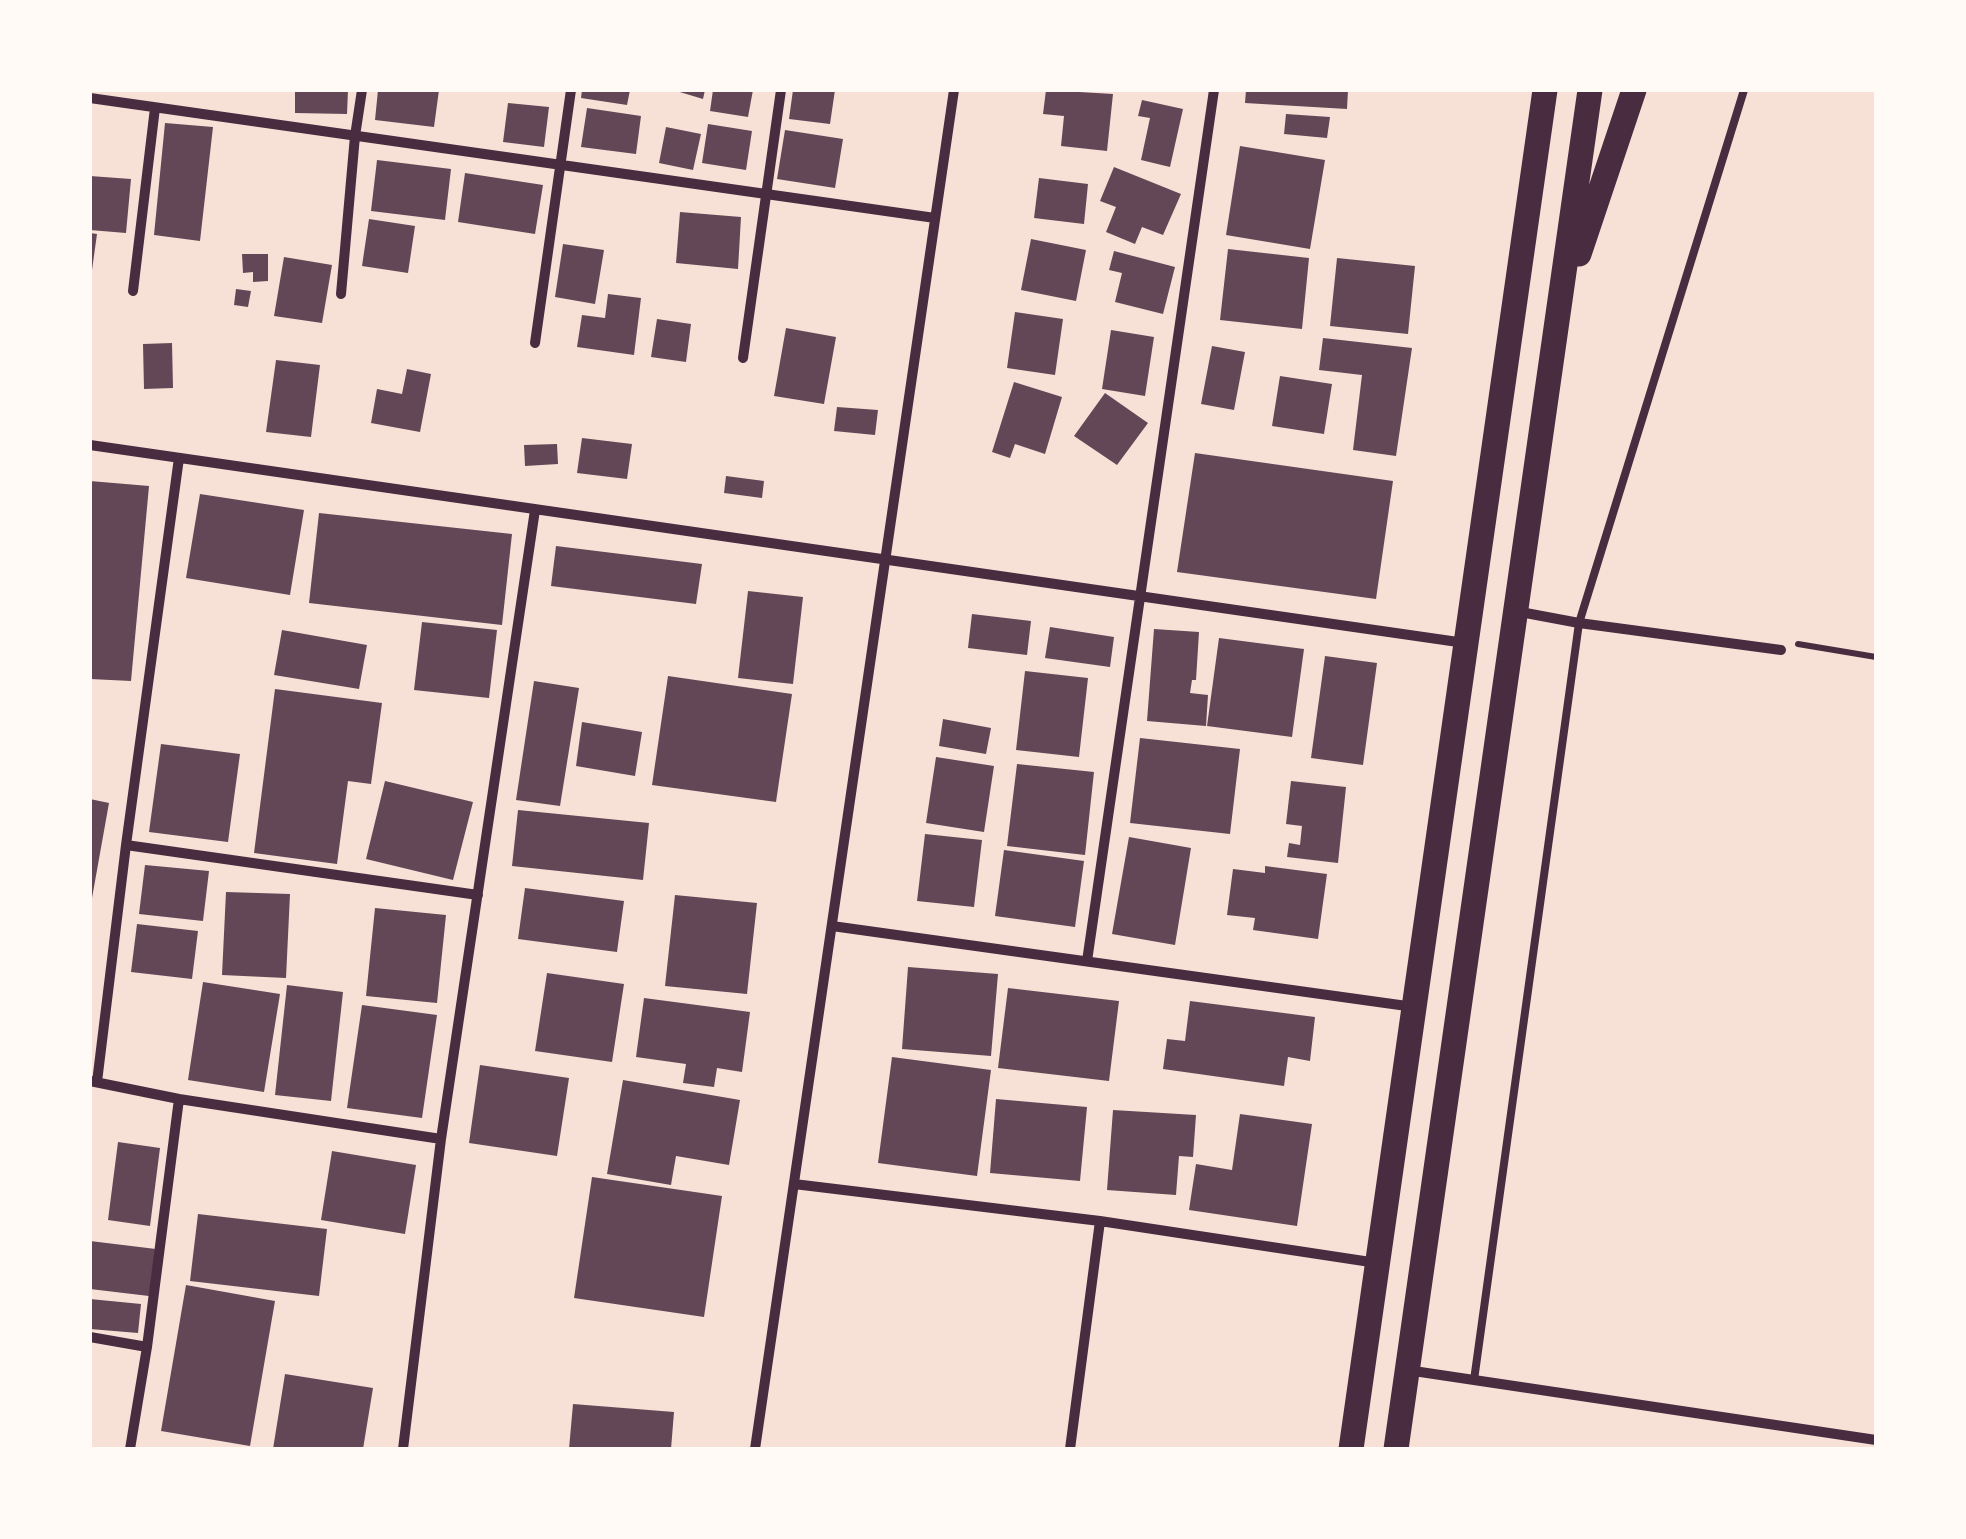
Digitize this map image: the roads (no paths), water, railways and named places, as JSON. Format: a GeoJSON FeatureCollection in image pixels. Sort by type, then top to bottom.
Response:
{"type":"FeatureCollection","features":[{"type":"Feature","properties":{"kind":"main road"},"geometry":{"type":"LineString","coordinates":[[1350,1449],[1545,90]]}},
{"type":"Feature","properties":{"kind":"main road"},"geometry":{"type":"LineString","coordinates":[[1396,1449],[1590,90]]}},
{"type":"Feature","properties":{"kind":"main road"},"geometry":{"type":"LineString","coordinates":[[1558,316],[1634,90]]}},
{"type":"Feature","properties":{"kind":"street"},"geometry":{"type":"LineString","coordinates":[[341,294],[362,90]]}},
{"type":"Feature","properties":{"kind":"street"},"geometry":{"type":"LineString","coordinates":[[535,343],[570,90]]}},
{"type":"Feature","properties":{"kind":"street"},"geometry":{"type":"LineString","coordinates":[[744,358],[781,90]]}},
{"type":"Feature","properties":{"kind":"street"},"geometry":{"type":"LineString","coordinates":[[755,1449],[954,90]]}},
{"type":"Feature","properties":{"kind":"street"},"geometry":{"type":"LineString","coordinates":[[1087,960],[1214,90]]}},
{"type":"Feature","properties":{"kind":"street"},"geometry":{"type":"LineString","coordinates":[[90,98],[936,218]]}},
{"type":"Feature","properties":{"kind":"street"},"geometry":{"type":"LineString","coordinates":[[133,292],[155,108]]}},
{"type":"Feature","properties":{"kind":"street"},"geometry":{"type":"LineString","coordinates":[[90,445],[1466,643]]}},
{"type":"Feature","properties":{"kind":"street"},"geometry":{"type":"LineString","coordinates":[[179,458],[94,1082],[179,1099],[441,1138]]}},
{"type":"Feature","properties":{"kind":"street"},"geometry":{"type":"LineString","coordinates":[[403,1449],[441,1138],[535,510]]}},
{"type":"Feature","properties":{"kind":"street"},"geometry":{"type":"LineString","coordinates":[[1515,612],[1781,650]]}},
{"type":"Feature","properties":{"kind":"street"},"geometry":{"type":"LineString","coordinates":[[126,845],[478,894]]}},
{"type":"Feature","properties":{"kind":"street"},"geometry":{"type":"LineString","coordinates":[[832,926],[1414,1007]]}},
{"type":"Feature","properties":{"kind":"street"},"geometry":{"type":"LineString","coordinates":[[130,1449],[179,1099]]}},
{"type":"Feature","properties":{"kind":"street"},"geometry":{"type":"LineString","coordinates":[[794,1184],[1100,1221],[1377,1263]]}},
{"type":"Feature","properties":{"kind":"street"},"geometry":{"type":"LineString","coordinates":[[1070,1449],[1100,1221]]}},
{"type":"Feature","properties":{"kind":"street"},"geometry":{"type":"LineString","coordinates":[[90,1337],[146,1346]]}},
{"type":"Feature","properties":{"kind":"street"},"geometry":{"type":"LineString","coordinates":[[1408,1370],[1876,1440]]}},
{"type":"Feature","properties":{"kind":"lane"},"geometry":{"type":"LineString","coordinates":[[1474,1380],[1579,624],[1744,90]]}}]}
